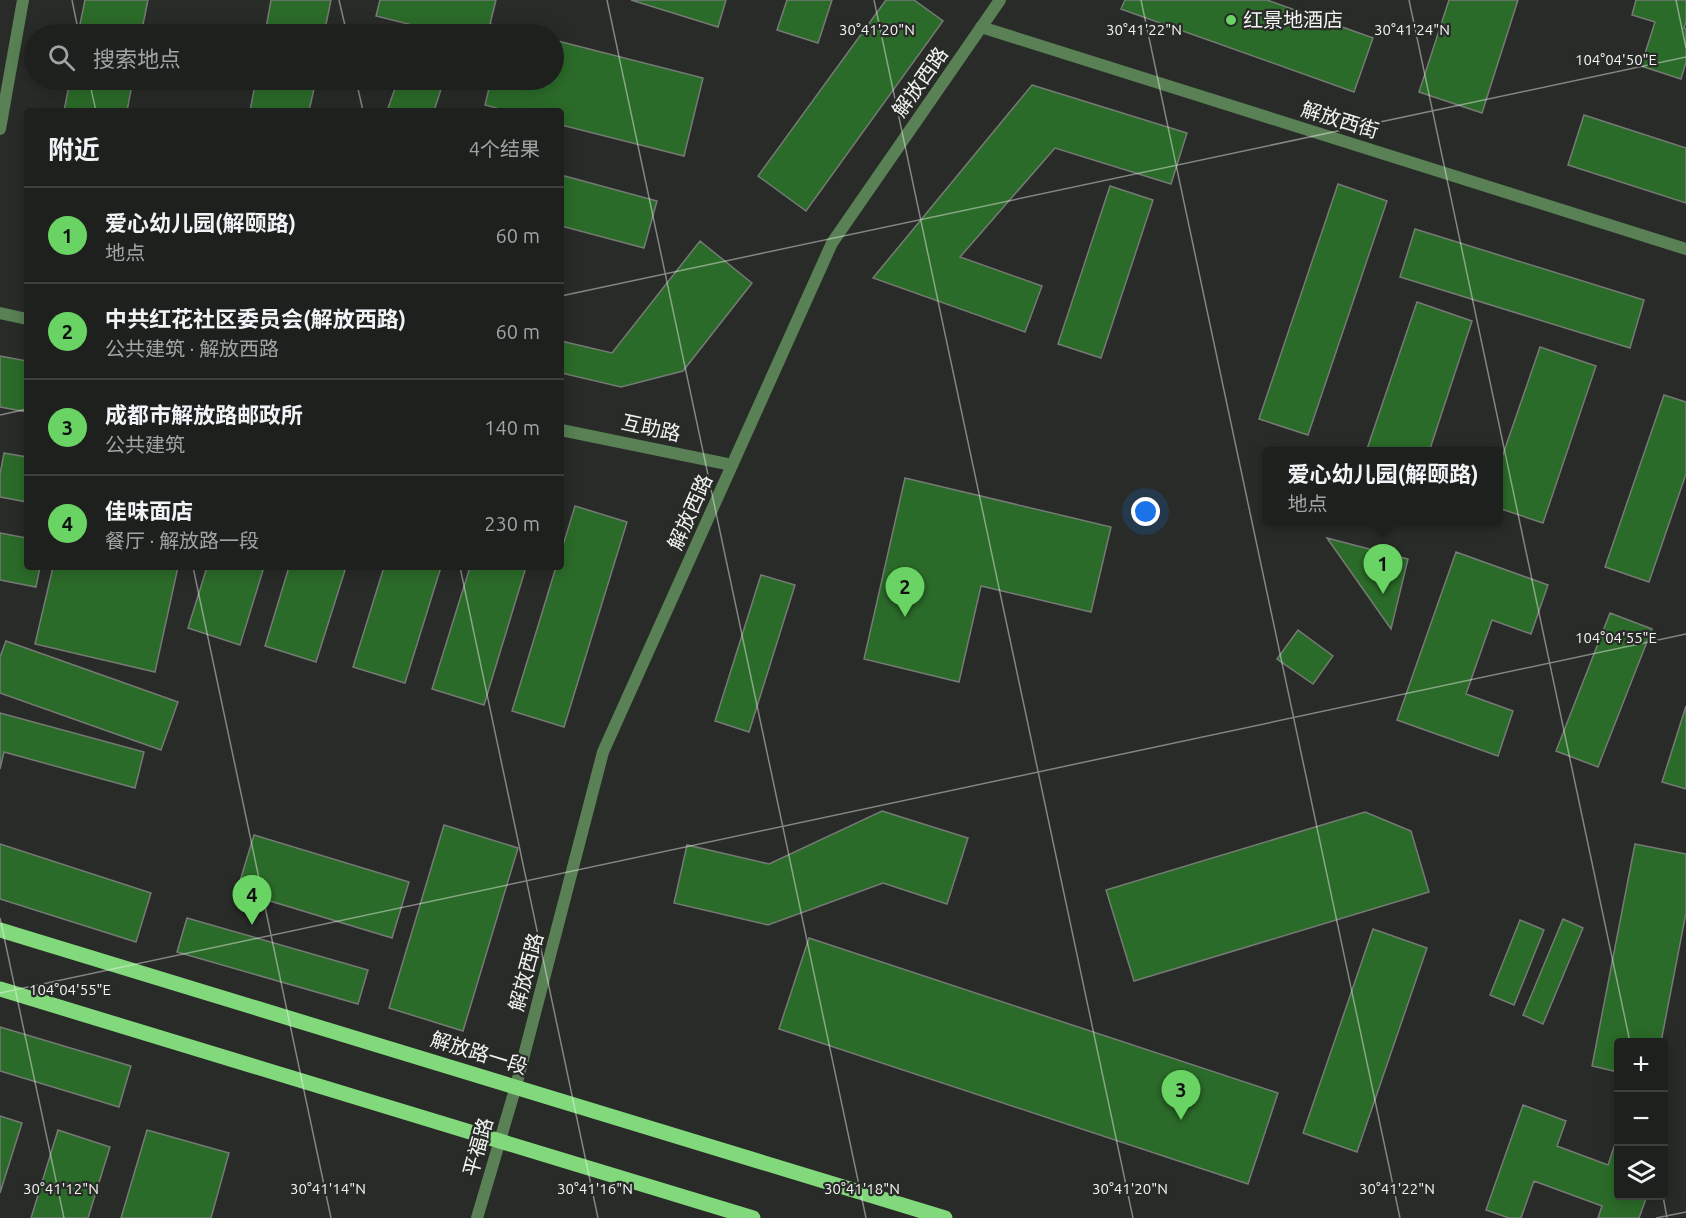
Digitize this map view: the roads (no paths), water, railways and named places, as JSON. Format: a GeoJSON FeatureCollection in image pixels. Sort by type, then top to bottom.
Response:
{"type":"FeatureCollection","features":[{"type":"Feature","properties":{"kind":"main road","name":"解放路一段"},"geometry":{"type":"LineString","coordinates":[[0,930],[945,1218]]}},
{"type":"Feature","properties":{"kind":"main road"},"geometry":{"type":"LineString","coordinates":[[0,989],[753,1218]]}},
{"type":"Feature","properties":{"kind":"street"},"geometry":{"type":"LineString","coordinates":[[0,129],[23,0]]}},
{"type":"Feature","properties":{"kind":"street","name":"解放西路"},"geometry":{"type":"LineString","coordinates":[[516,1086],[603,752],[832,243],[1000,0]]}},
{"type":"Feature","properties":{"kind":"street","name":"解放西街"},"geometry":{"type":"LineString","coordinates":[[981,27],[1686,249]]}},
{"type":"Feature","properties":{"kind":"street"},"geometry":{"type":"LineString","coordinates":[[0,313],[24,318]]}},
{"type":"Feature","properties":{"kind":"street","name":"互助路"},"geometry":{"type":"LineString","coordinates":[[564,431],[732,465]]}},
{"type":"Feature","properties":{"kind":"street","name":"平福路"},"geometry":{"type":"LineString","coordinates":[[477,1218],[516,1086]]}},
{"type":"Feature","properties":{"kind":"place","name":"红景地酒店"},"geometry":{"type":"Point","coordinates":[1231,20]}},
{"type":"Feature","properties":{"kind":"place","name":"爱心幼儿园(解颐路)"},"geometry":{"type":"Point","coordinates":[1383,594]}},
{"type":"Feature","properties":{"kind":"place","name":"中共红花社区委员会(解放西路)"},"geometry":{"type":"Point","coordinates":[905,617]}},
{"type":"Feature","properties":{"kind":"place","name":"佳味面店"},"geometry":{"type":"Point","coordinates":[252,925]}},
{"type":"Feature","properties":{"kind":"place","name":"成都市解放路邮政所"},"geometry":{"type":"Point","coordinates":[1181,1120]}}]}
